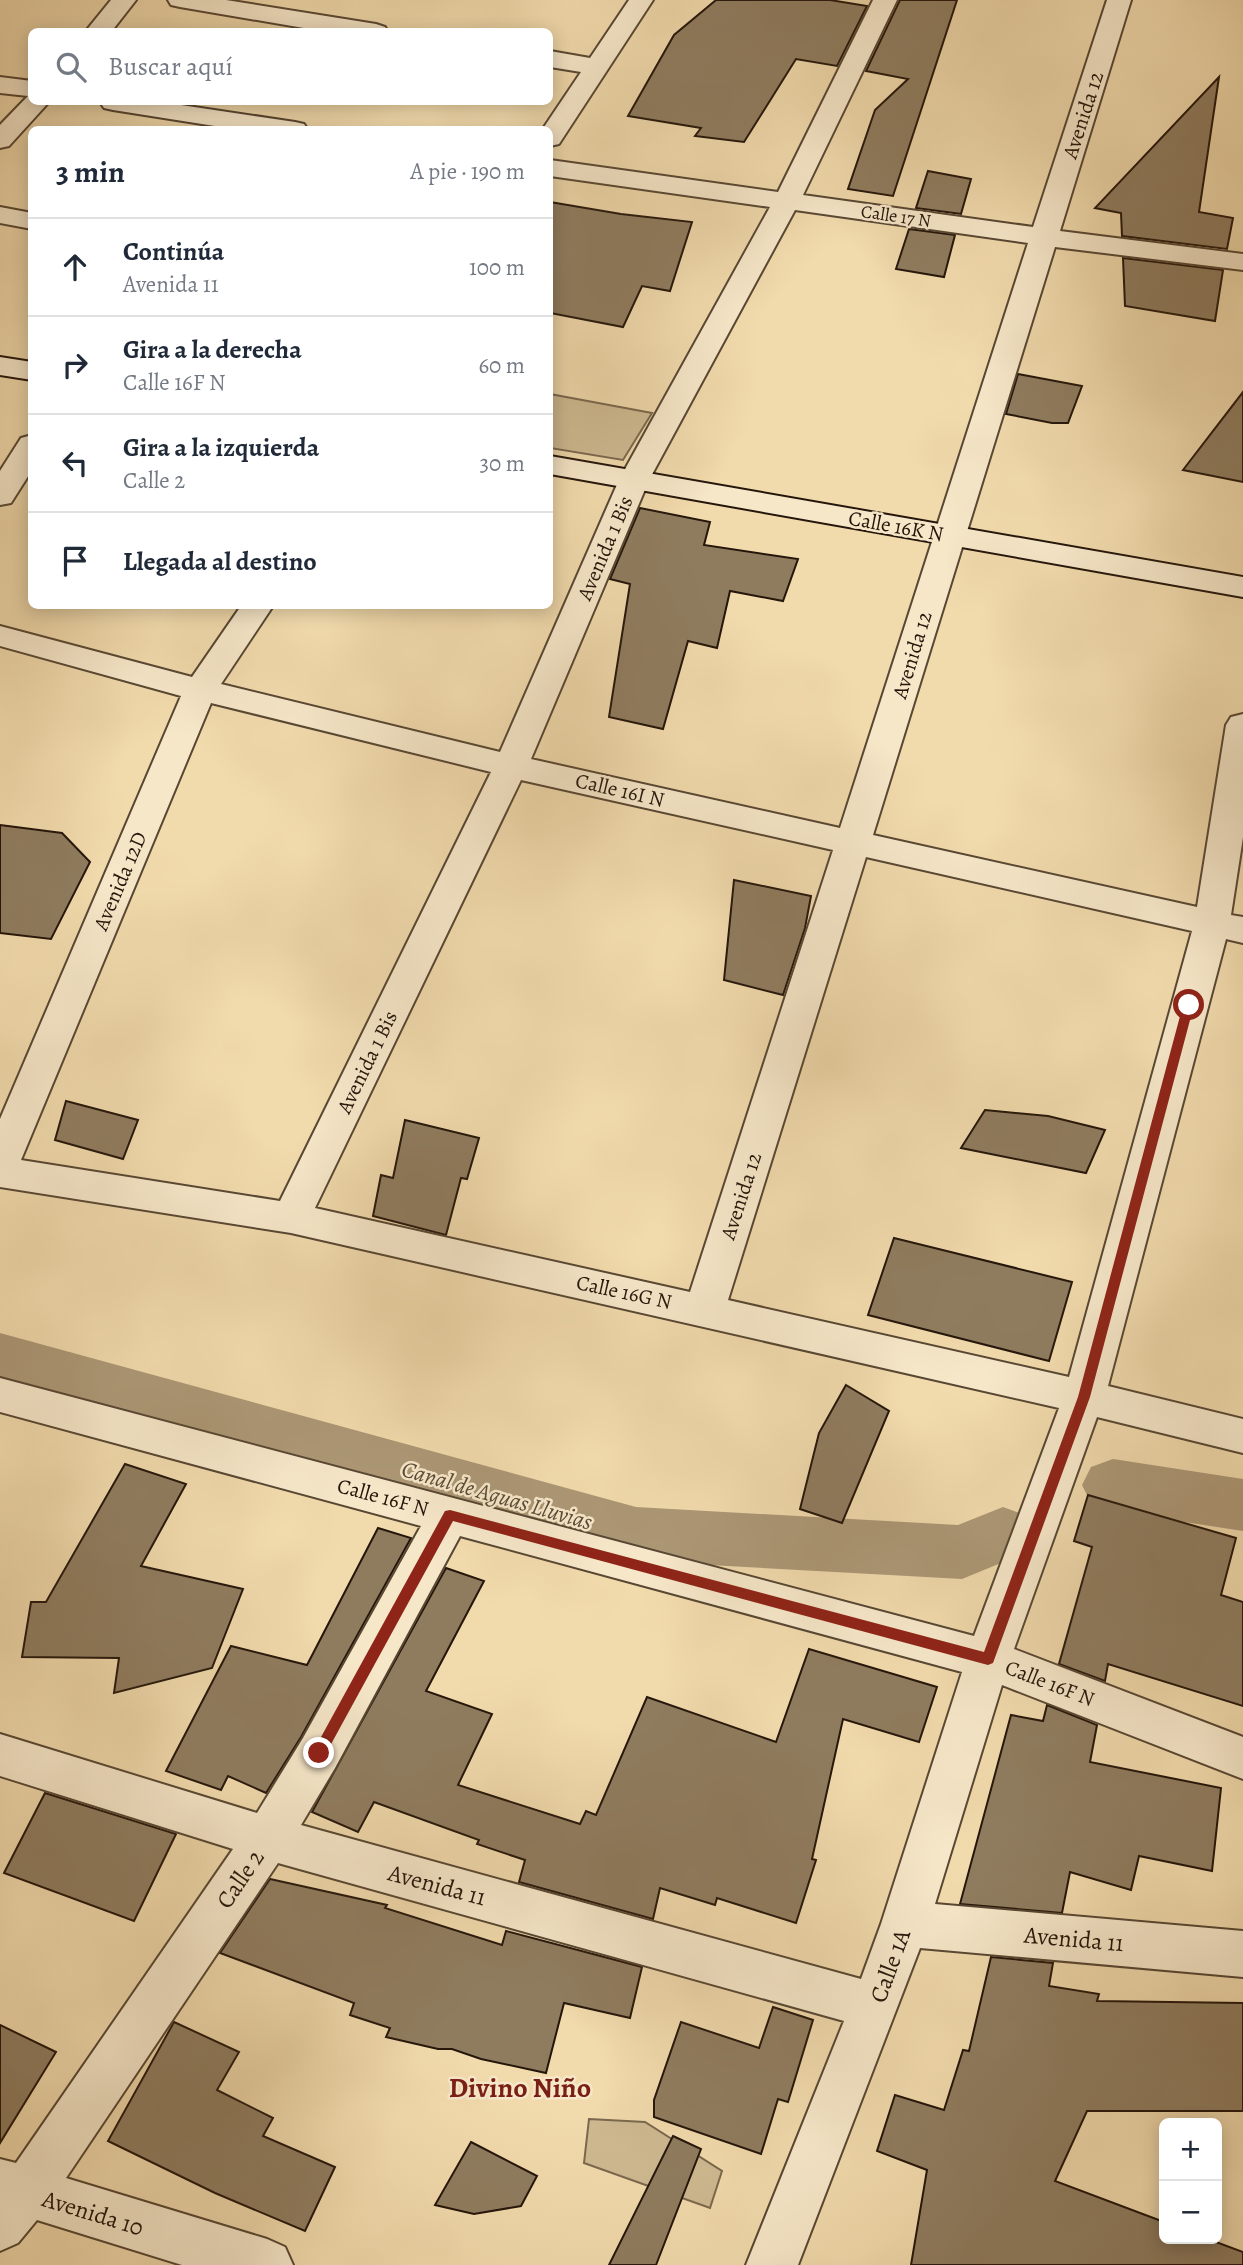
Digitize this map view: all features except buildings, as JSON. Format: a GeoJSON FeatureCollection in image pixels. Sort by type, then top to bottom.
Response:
{"type":"FeatureCollection","features":[{"type":"Feature","properties":{"kind":"street"},"geometry":{"type":"LineString","coordinates":[[100,28],[124,0]]}},
{"type":"Feature","properties":{"kind":"street"},"geometry":{"type":"LineString","coordinates":[[180,0],[352,28]]}},
{"type":"Feature","properties":{"kind":"street"},"geometry":{"type":"LineString","coordinates":[[553,133],[641,0]]}},
{"type":"Feature","properties":{"kind":"street","name":"Avenida 1 Bis"},"geometry":{"type":"LineString","coordinates":[[291,1219],[511,765],[634,480],[787,200],[885,0]]}},
{"type":"Feature","properties":{"kind":"street","name":"Avenida 12"},"geometry":{"type":"LineString","coordinates":[[705,1310],[1119,0]]}},
{"type":"Feature","properties":{"kind":"street"},"geometry":{"type":"LineString","coordinates":[[553,60],[595,67]]}},
{"type":"Feature","properties":{"kind":"street"},"geometry":{"type":"LineString","coordinates":[[0,85],[28,88]]}},
{"type":"Feature","properties":{"kind":"street"},"geometry":{"type":"LineString","coordinates":[[0,140],[33,105]]}},
{"type":"Feature","properties":{"kind":"street"},"geometry":{"type":"LineString","coordinates":[[132,105],[269,126]]}},
{"type":"Feature","properties":{"kind":"street","name":"Calle 17 N"},"geometry":{"type":"LineString","coordinates":[[553,168],[1243,262]]}},
{"type":"Feature","properties":{"kind":"street"},"geometry":{"type":"LineString","coordinates":[[0,215],[28,220]]}},
{"type":"Feature","properties":{"kind":"street"},"geometry":{"type":"LineString","coordinates":[[0,366],[28,370]]}},
{"type":"Feature","properties":{"kind":"street"},"geometry":{"type":"LineString","coordinates":[[0,496],[28,450]]}},
{"type":"Feature","properties":{"kind":"street","name":"Calle 16K N"},"geometry":{"type":"LineString","coordinates":[[553,466],[1243,587]]}},
{"type":"Feature","properties":{"kind":"street","name":"Avenida 12D"},"geometry":{"type":"LineString","coordinates":[[0,1165],[200,690],[255,609]]}},
{"type":"Feature","properties":{"kind":"street","name":"Calle 16I N"},"geometry":{"type":"LineString","coordinates":[[0,636],[200,690],[511,765],[1227,927]]}},
{"type":"Feature","properties":{"kind":"street"},"geometry":{"type":"LineString","coordinates":[[988,1659],[1084,1397],[1227,927],[1243,725]]}},
{"type":"Feature","properties":{"kind":"street","name":"Calle 16G N"},"geometry":{"type":"LineString","coordinates":[[0,1172],[291,1219],[705,1310],[1243,1436]]}},
{"type":"Feature","properties":{"kind":"street","name":"Calle 16F N"},"geometry":{"type":"LineString","coordinates":[[0,1395],[988,1659],[1243,1758]]}},
{"type":"Feature","properties":{"kind":"street","name":"Calle 2"},"geometry":{"type":"LineString","coordinates":[[9,2200],[268,1838],[319,1753],[450,1515]]}},
{"type":"Feature","properties":{"kind":"street","name":"Calle 1A"},"geometry":{"type":"LineString","coordinates":[[772,2265],[905,1924],[988,1659]]}},
{"type":"Feature","properties":{"kind":"street","name":"Avenida 11"},"geometry":{"type":"LineString","coordinates":[[0,1755],[268,1838],[875,2006]]}},
{"type":"Feature","properties":{"kind":"street","name":"Avenida 11"},"geometry":{"type":"LineString","coordinates":[[905,1924],[1243,1954]]}},
{"type":"Feature","properties":{"kind":"street","name":"Avenida 10"},"geometry":{"type":"LineString","coordinates":[[9,2200],[267,2265]]}},
{"type":"Feature","properties":{"kind":"shaded area"},"geometry":{"type":"Polygon","coordinates":[[[553,395],[652,413],[623,460],[553,448],[553,395]]]}},
{"type":"Feature","properties":{"kind":"shaded area"},"geometry":{"type":"Polygon","coordinates":[[[589,2119],[645,2122],[722,2171],[710,2208],[584,2163],[589,2119]]]}},
{"type":"Feature","properties":{"kind":"waterway","name":"Canal de Aguas Lluvias"},"geometry":{"type":"LineString","coordinates":[[0,1357],[636,1534],[962,1552],[1003,1534]]}},
{"type":"Feature","properties":{"kind":"waterway","name":"Canal de Aguas Lluvias"},"geometry":{"type":"LineString","coordinates":[[1113,1485],[1243,1505]]}},
{"type":"Feature","properties":{"kind":"district","name":"Divino Niño"},"geometry":{"type":"Point","coordinates":[520,2087]}},
{"type":"Feature","properties":{"kind":"route"},"geometry":{"type":"LineString","coordinates":[[319,1753],[450,1515],[988,1659],[1084,1397],[1189,1005]]}}]}
